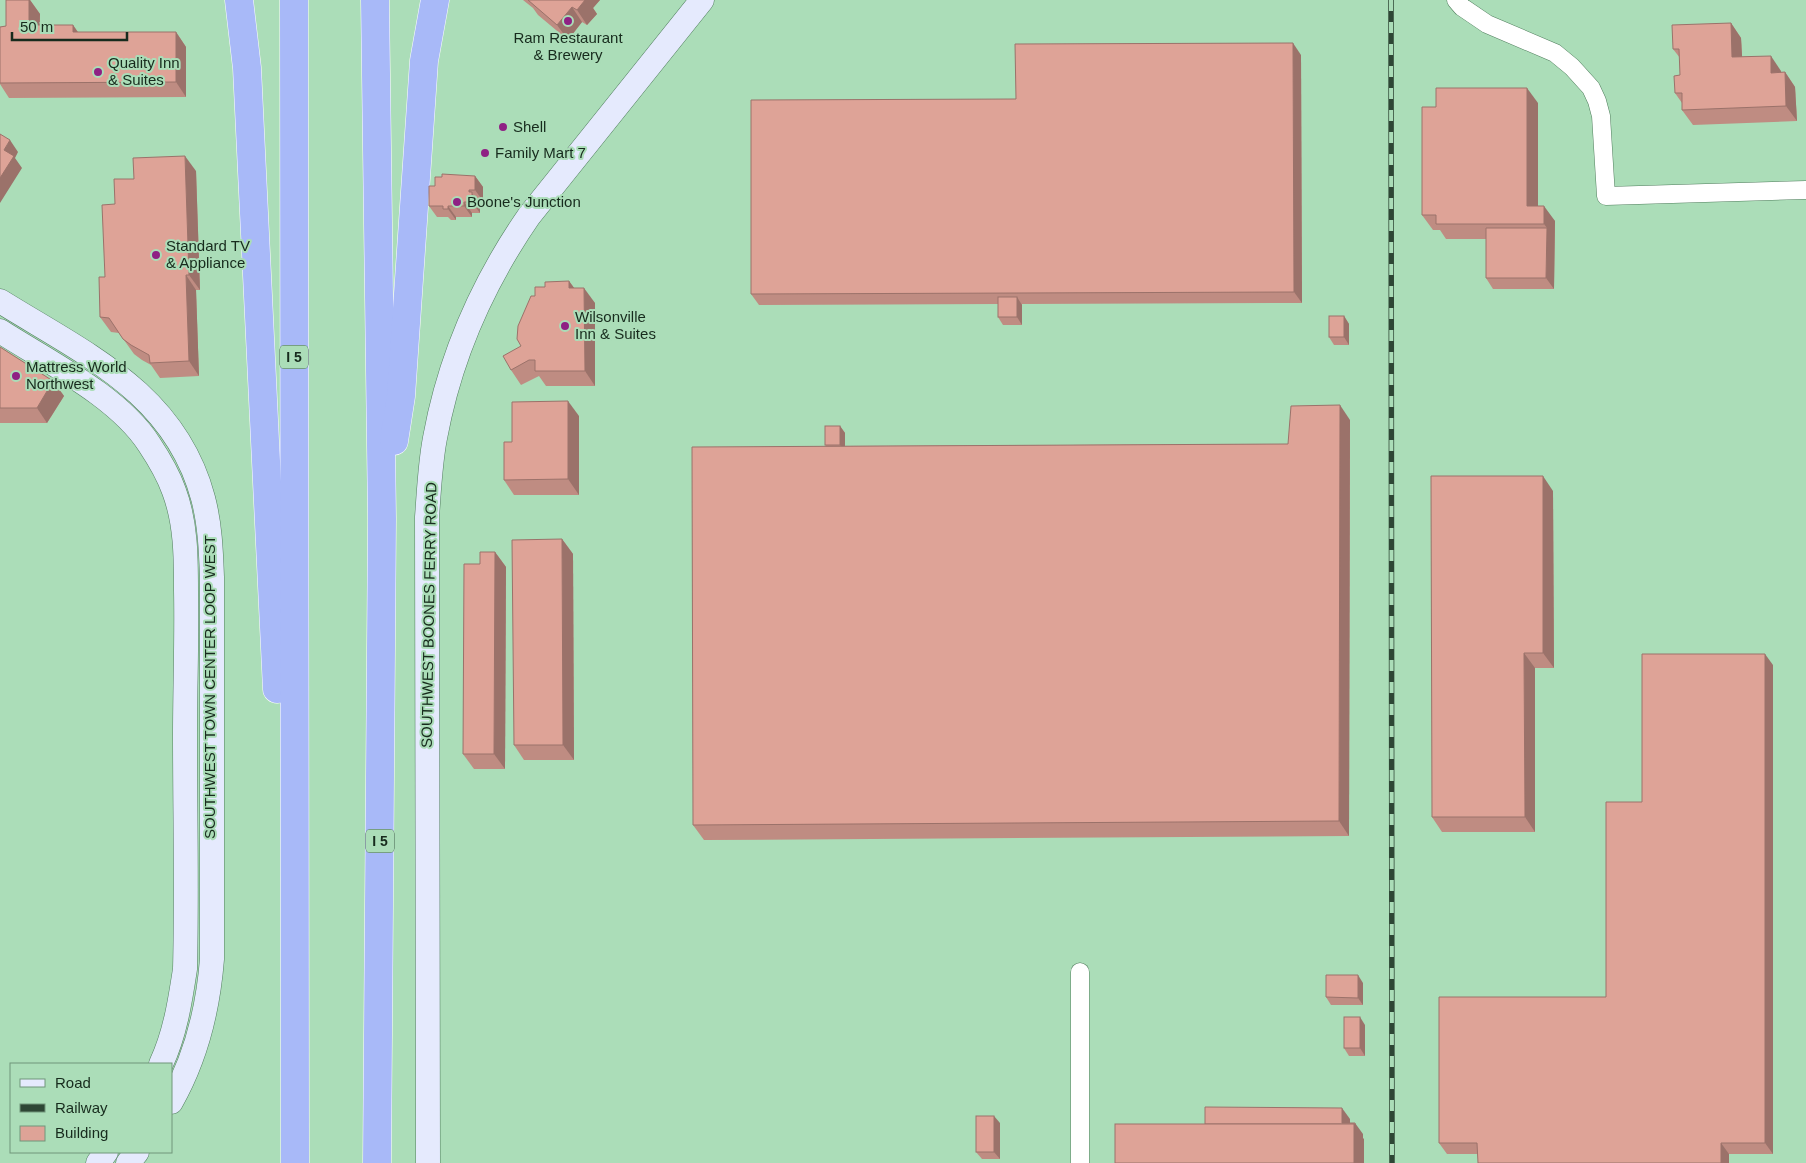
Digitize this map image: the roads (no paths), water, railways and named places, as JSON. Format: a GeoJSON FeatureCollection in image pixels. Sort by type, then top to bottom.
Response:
{"type":"FeatureCollection","features":[{"type":"Feature","properties":{"kind":"highway","name":"I 5"},"geometry":{"type":"LineString","coordinates":[[239,0],[247,68],[277,689],[294,715]]}},
{"type":"Feature","properties":{"kind":"highway","name":"I 5"},"geometry":{"type":"LineString","coordinates":[[294,0],[295,1163]]}},
{"type":"Feature","properties":{"kind":"highway","name":"I 5"},"geometry":{"type":"LineString","coordinates":[[375,0],[382,519],[377,1163]]}},
{"type":"Feature","properties":{"kind":"highway","name":"I 5"},"geometry":{"type":"LineString","coordinates":[[382,519],[401,396],[424,61],[435,0]]}},
{"type":"Feature","properties":{"kind":"main road","name":"SOUTHWEST BOONES FERRY ROAD"},"geometry":{"type":"LineString","coordinates":[[428,1163],[427,517],[434,439],[440,410],[456,353],[468,324],[486,284],[508,247],[529,216],[702,0]]}},
{"type":"Feature","properties":{"kind":"main road","name":"SOUTHWEST TOWN CENTER LOOP WEST"},"geometry":{"type":"LineString","coordinates":[[0,301],[102,365],[148,401],[167,422],[187,457],[201,490],[208,522],[212,577],[212,959],[210,989],[194,1054],[172,1100]]}},
{"type":"Feature","properties":{"kind":"main road","name":"SOUTHWEST TOWN CENTER LOOP WEST"},"geometry":{"type":"LineString","coordinates":[[0,332],[114,404],[132,421],[149,443],[166,471],[174,491],[183,525],[186,545],[187,620],[185,969],[173,1032],[160,1063]]}},
{"type":"Feature","properties":{"kind":"main road"},"geometry":{"type":"LineString","coordinates":[[128,1163],[136,1153]]}},
{"type":"Feature","properties":{"kind":"street"},"geometry":{"type":"LineString","coordinates":[[1456,0],[1462,7],[1487,24],[1555,53],[1588,83],[1597,101],[1601,116],[1606,196],[1806,190]]}},
{"type":"Feature","properties":{"kind":"street"},"geometry":{"type":"LineString","coordinates":[[1080,972],[1080,1163]]}},
{"type":"Feature","properties":{"kind":"railway"},"geometry":{"type":"LineString","coordinates":[[1391,0],[1392,1163]]}},
{"type":"Feature","properties":{"kind":"place","name":"Ram Restaurant & Brewery"},"geometry":{"type":"Point","coordinates":[568,21]}},
{"type":"Feature","properties":{"kind":"place","name":"Quality Inn & Suites"},"geometry":{"type":"Point","coordinates":[98,72]}},
{"type":"Feature","properties":{"kind":"place","name":"Shell"},"geometry":{"type":"Point","coordinates":[503,127]}},
{"type":"Feature","properties":{"kind":"place","name":"Family Mart 7"},"geometry":{"type":"Point","coordinates":[485,153]}},
{"type":"Feature","properties":{"kind":"place","name":"Boone's Junction"},"geometry":{"type":"Point","coordinates":[457,202]}},
{"type":"Feature","properties":{"kind":"place","name":"Standard TV & Appliance"},"geometry":{"type":"Point","coordinates":[156,255]}},
{"type":"Feature","properties":{"kind":"place","name":"Wilsonville Inn & Suites"},"geometry":{"type":"Point","coordinates":[565,326]}},
{"type":"Feature","properties":{"kind":"place","name":"Mattress World Northwest"},"geometry":{"type":"Point","coordinates":[16,376]}}]}
